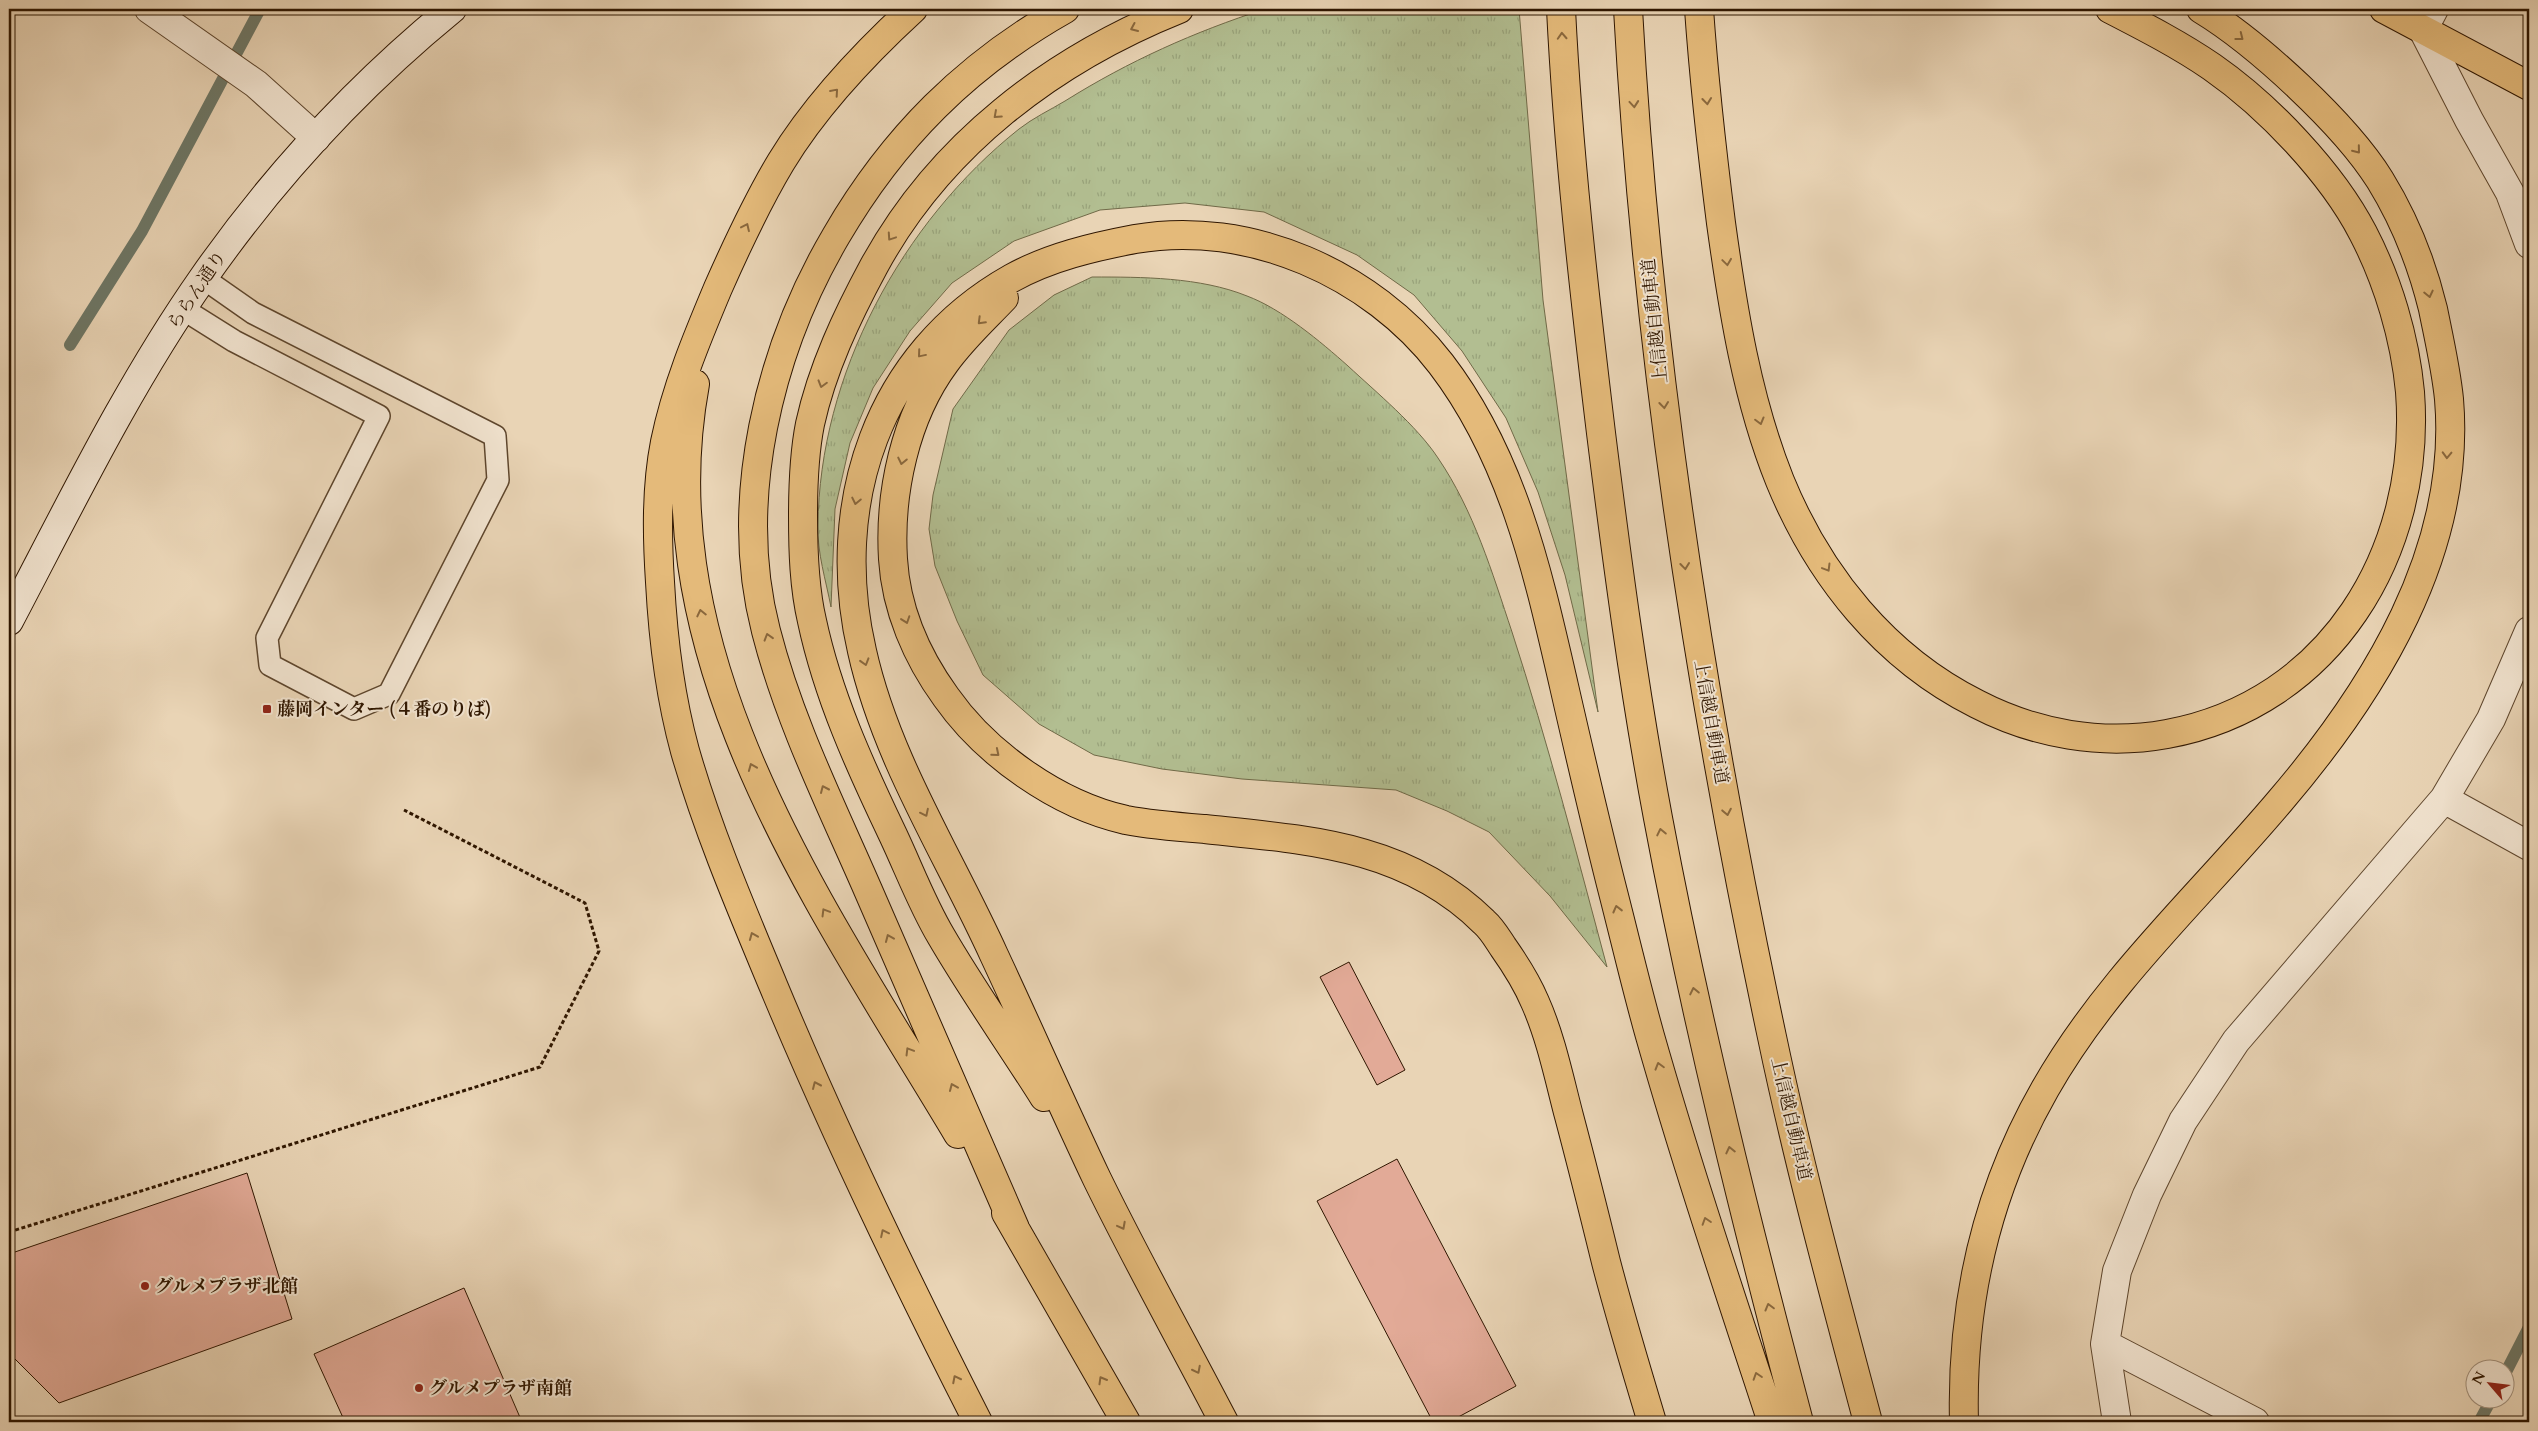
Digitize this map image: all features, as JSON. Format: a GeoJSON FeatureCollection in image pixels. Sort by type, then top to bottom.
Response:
{"type":"FeatureCollection","features":[{"type":"Feature","properties":{"kind":"main road"},"geometry":{"type":"LineString","coordinates":[[913,9],[863,59],[822,106],[783,158],[753,211],[725,271],[678,391],[665,445],[658,498],[658,556],[662,622],[671,688],[684,748],[703,809],[727,874],[796,1039],[870,1205],[978,1422]]}},
{"type":"Feature","properties":{"kind":"main road"},"geometry":{"type":"LineString","coordinates":[[1014,1228],[800,737],[765,629],[756,567],[754,506],[761,441],[772,383],[794,321],[820,263],[851,210],[885,160],[924,117],[968,75],[1030,28],[1065,9]]}},
{"type":"Feature","properties":{"kind":"main road"},"geometry":{"type":"LineString","coordinates":[[1099,1183],[940,934],[845,728],[826,675],[811,618],[803,555],[803,490],[810,425],[829,362],[854,302],[884,246],[918,197],[958,151],[1006,108],[1057,70],[1110,39],[1179,9]]}},
{"type":"Feature","properties":{"kind":"main road"},"geometry":{"type":"LineString","coordinates":[[1561,9],[1563,63],[1587,320],[1620,583],[1658,818],[1713,1076],[1753,1247],[1799,1422]]}},
{"type":"Feature","properties":{"kind":"main road","name":"上信越自動車道"},"geometry":{"type":"LineString","coordinates":[[1628,9],[1630,55],[1653,316],[1687,582],[1725,801],[1772,1039],[1820,1240],[1868,1422]]}},
{"type":"Feature","properties":{"kind":"main road"},"geometry":{"type":"LineString","coordinates":[[1698,9],[1731,299],[1762,429],[1781,483],[1805,532],[1834,579],[1868,623],[1906,660],[1948,689],[1995,713],[2042,729],[2092,739],[2143,738],[2196,729],[2241,710],[2288,682],[2324,651],[2358,610],[2382,561],[2401,506],[2409,448],[2410,392],[2400,336],[2385,282],[2362,231],[2333,184],[2299,145],[2264,111],[2215,69],[2159,34],[2110,9]]}},
{"type":"Feature","properties":{"kind":"main road"},"geometry":{"type":"LineString","coordinates":[[1964,1422],[1964,1353],[1972,1283],[1989,1214],[2012,1153],[2044,1091],[2080,1031],[2130,967],[2278,804],[2330,741],[2367,684],[2397,630],[2422,579],[2439,519],[2447,462],[2449,402],[2440,341],[2427,285],[2405,228],[2378,177],[2347,137],[2306,94],[2260,52],[2201,9]]}},
{"type":"Feature","properties":{"kind":"main road"},"geometry":{"type":"LineString","coordinates":[[2384,9],[2429,20],[2529,86]]}},
{"type":"Feature","properties":{"kind":"main road"},"geometry":{"type":"LineString","coordinates":[[1224,1422],[1099,1183],[974,910],[900,762],[862,656],[853,607],[851,560],[854,511],[865,462],[883,414],[908,370],[940,332],[976,301],[1017,275],[1059,258],[1103,245],[1154,236],[1201,235],[1247,241],[1295,256],[1337,276],[1413,331],[1444,368],[1471,410],[1508,484],[1521,517],[1538,574],[1597,830],[1648,1031],[1683,1149],[1772,1422]]}},
{"type":"Feature","properties":{"kind":"main road"},"geometry":{"type":"LineString","coordinates":[[1059,258],[1009,294],[944,364],[920,407],[905,448],[896,494],[892,540],[894,587],[911,635],[933,680],[960,717],[995,753],[1036,781],[1080,803],[1124,819],[1329,844],[1374,854],[1419,875],[1454,895],[1488,925],[1513,962],[1535,1002],[1551,1048],[1623,1328],[1652,1422]]}},
{"type":"Feature","properties":{"kind":"main road"},"geometry":{"type":"LineString","coordinates":[[725,271],[703,345],[691,406],[687,466],[687,526],[695,587],[710,652],[729,712],[759,783],[804,876],[1014,1228],[1126,1422]]}},
{"type":"Feature","properties":{"kind":"street"},"geometry":{"type":"LineString","coordinates":[[149,9],[256,84],[316,138]]}},
{"type":"Feature","properties":{"kind":"street","name":"ららん通り"},"geometry":{"type":"LineString","coordinates":[[9,621],[110,430],[203,278],[252,213],[316,138],[405,47],[452,9]]}},
{"type":"Feature","properties":{"kind":"street"},"geometry":{"type":"LineString","coordinates":[[2429,20],[2469,120],[2510,193],[2529,244]]}},
{"type":"Feature","properties":{"kind":"street"},"geometry":{"type":"LineString","coordinates":[[2117,1422],[2105,1344],[2116,1271],[2146,1195],[2183,1121],[2236,1041],[2444,799],[2491,719],[2529,631]]}},
{"type":"Feature","properties":{"kind":"street"},"geometry":{"type":"LineString","coordinates":[[2444,799],[2529,846]]}},
{"type":"Feature","properties":{"kind":"street"},"geometry":{"type":"LineString","coordinates":[[2105,1344],[2255,1422]]}},
{"type":"Feature","properties":{"kind":"lane"},"geometry":{"type":"LineString","coordinates":[[183,309],[234,341],[379,416],[267,638],[270,665],[354,709],[389,694],[498,480],[495,436],[253,313],[203,278]]}},
{"type":"Feature","properties":{"kind":"path"},"geometry":{"type":"LineString","coordinates":[[9,1232],[540,1067],[599,951],[585,903],[404,810]]}},
{"type":"Feature","properties":{"kind":"green space"},"geometry":{"type":"Polygon","coordinates":[[[1265,9],[1519,9],[1543,300],[1598,712],[1565,575],[1538,492],[1506,418],[1462,351],[1414,295],[1357,255],[1264,212],[1185,203],[1100,210],[1014,241],[952,283],[910,331],[873,388],[850,443],[835,509],[831,607],[820,556],[818,526],[822,469],[833,413],[851,359],[875,306],[904,256],[938,209],[977,167],[1024,125],[1138,60],[1213,27],[1265,9]]]}},
{"type":"Feature","properties":{"kind":"green space"},"geometry":{"type":"Polygon","coordinates":[[[1092,277],[1171,279],[1210,285],[1247,296],[1274,309],[1313,337],[1396,410],[1419,434],[1438,458],[1462,499],[1481,542],[1497,587],[1550,757],[1607,967],[1550,896],[1489,832],[1447,811],[1396,790],[1242,779],[1162,769],[1094,755],[1039,724],[983,675],[957,621],[935,566],[929,529],[933,495],[953,409],[1009,330],[1054,295],[1092,277]]]}},
{"type":"Feature","properties":{"kind":"building"},"geometry":{"type":"Polygon","coordinates":[[[1349,962],[1405,1070],[1377,1085],[1320,977],[1349,962]]]}},
{"type":"Feature","properties":{"kind":"building"},"geometry":{"type":"Polygon","coordinates":[[[1397,1159],[1516,1386],[1449,1422],[1433,1422],[1317,1201],[1397,1159]]]}},
{"type":"Feature","properties":{"kind":"building","name":"グルメプラザ北館"},"geometry":{"type":"Polygon","coordinates":[[[247,1173],[292,1319],[59,1403],[9,1353],[9,1254],[247,1173]]]}},
{"type":"Feature","properties":{"kind":"building","name":"グルメプラザ南館"},"geometry":{"type":"Polygon","coordinates":[[[464,1288],[522,1422],[345,1422],[314,1354],[464,1288]]]}},
{"type":"Feature","properties":{"kind":"waterway"},"geometry":{"type":"LineString","coordinates":[[70,345],[142,231],[260,9]]}},
{"type":"Feature","properties":{"kind":"waterway"},"geometry":{"type":"LineString","coordinates":[[2513,1358],[2529,1327]]}},
{"type":"Feature","properties":{"kind":"waterway"},"geometry":{"type":"LineString","coordinates":[[2479,1422],[2487,1408]]}},
{"type":"Feature","properties":{"kind":"place","name":"藤岡インター (４番のりば)"},"geometry":{"type":"Point","coordinates":[267,709]}},
{"type":"Feature","properties":{"kind":"place","name":"グルメプラザ北館"},"geometry":{"type":"Point","coordinates":[145,1286]}},
{"type":"Feature","properties":{"kind":"place","name":"グルメプラザ南館"},"geometry":{"type":"Point","coordinates":[419,1388]}}]}
